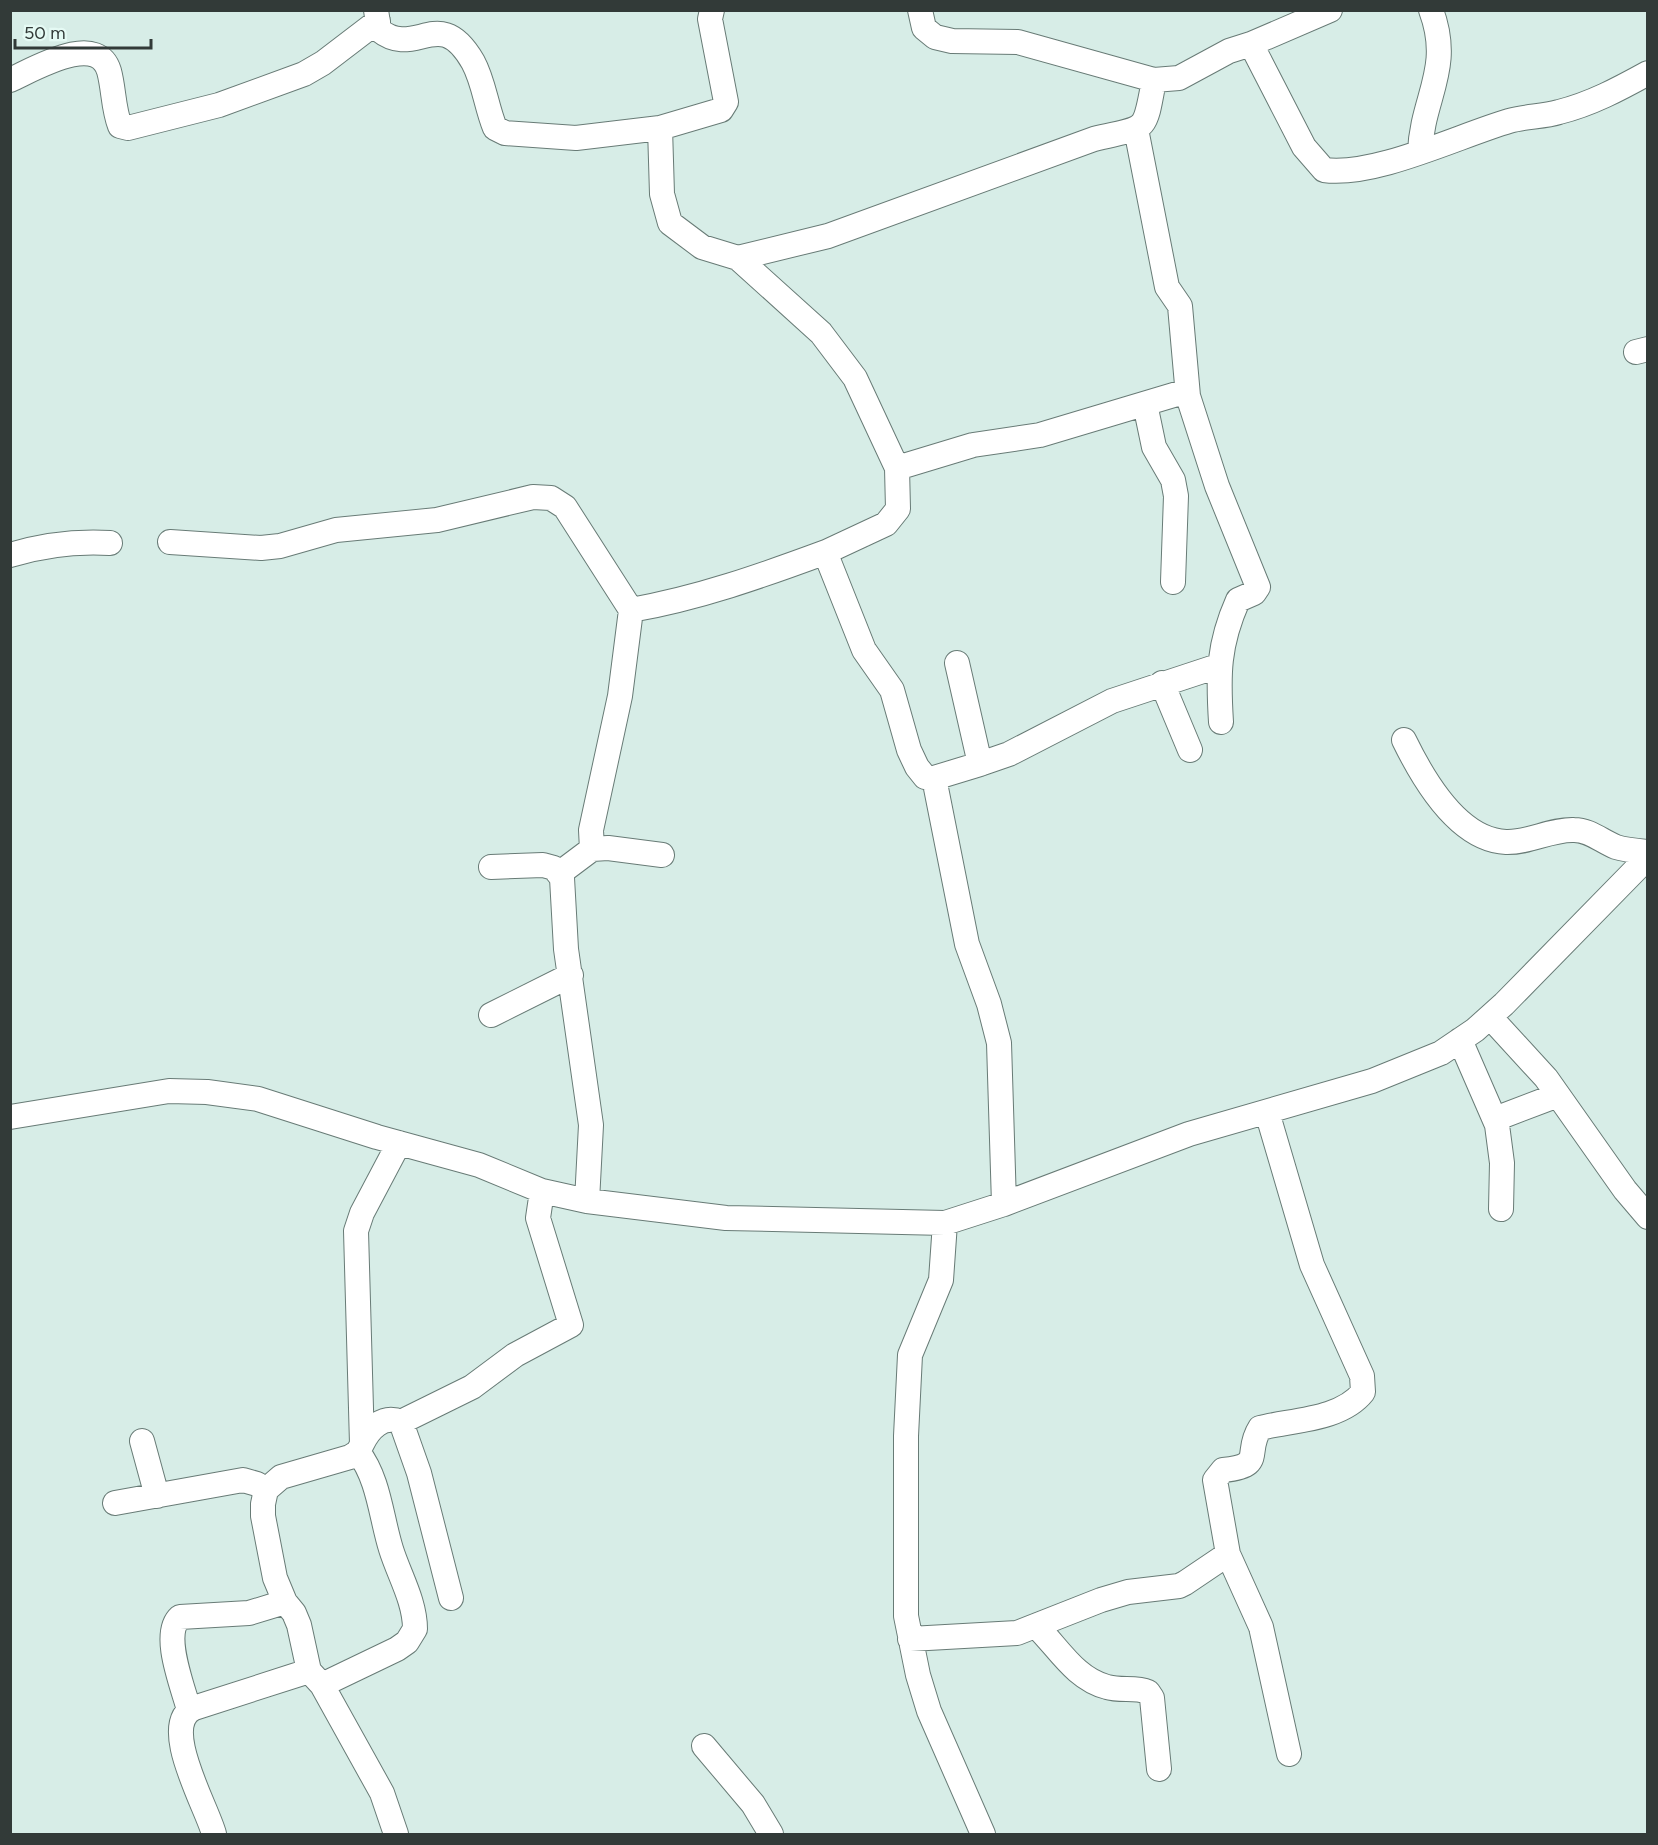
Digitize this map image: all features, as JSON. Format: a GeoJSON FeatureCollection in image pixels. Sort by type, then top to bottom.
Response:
{"type":"FeatureCollection","features":[{"type":"Feature","properties":{"kind":"street"},"geometry":{"type":"LineString","coordinates":[[377,16],[379,30],[390,38],[402,41],[424,34],[442,32],[451,35],[473,62],[495,128],[505,134],[576,138],[660,128],[721,110],[726,102],[710,19],[711,10]]}},
{"type":"Feature","properties":{"kind":"street"},"geometry":{"type":"LineString","coordinates":[[920,10],[924,28],[935,37],[952,41],[1018,42],[1154,80],[1179,78],[1228,51],[1251,44],[1330,10]]}},
{"type":"Feature","properties":{"kind":"street"},"geometry":{"type":"LineString","coordinates":[[1420,152],[1420,135],[1436,83],[1440,56],[1439,32],[1431,10]]}},
{"type":"Feature","properties":{"kind":"street"},"geometry":{"type":"LineString","coordinates":[[10,80],[71,54],[87,53],[100,57],[108,69],[120,126],[128,128],[219,105],[304,74],[323,63],[377,16]]}},
{"type":"Feature","properties":{"kind":"street"},"geometry":{"type":"LineString","coordinates":[[1251,44],[1304,147],[1324,170],[1340,172],[1420,152],[1511,120],[1558,113],[1593,102],[1647,73]]}},
{"type":"Feature","properties":{"kind":"street"},"geometry":{"type":"LineString","coordinates":[[738,258],[828,236],[1094,139],[1136,129],[1147,120],[1154,80]]}},
{"type":"Feature","properties":{"kind":"street"},"geometry":{"type":"LineString","coordinates":[[631,609],[685,600],[826,552],[886,524],[898,509],[897,468],[855,378],[821,333],[738,258],[702,247],[670,224],[662,194],[660,128]]}},
{"type":"Feature","properties":{"kind":"street"},"geometry":{"type":"LineString","coordinates":[[1136,129],[1167,287],[1180,306],[1188,381],[1187,391],[1217,486],[1258,587],[1254,592],[1238,600],[1218,666],[1221,722]]}},
{"type":"Feature","properties":{"kind":"street"},"geometry":{"type":"LineString","coordinates":[[897,468],[955,449],[1040,435],[1187,391]]}},
{"type":"Feature","properties":{"kind":"street"},"geometry":{"type":"LineString","coordinates":[[1145,404],[1154,447],[1173,480],[1176,496],[1173,582]]}},
{"type":"Feature","properties":{"kind":"street"},"geometry":{"type":"LineString","coordinates":[[170,542],[261,548],[280,546],[336,530],[437,520],[533,497],[551,498],[565,507],[631,609],[620,696],[591,830],[592,849]]}},
{"type":"Feature","properties":{"kind":"street"},"geometry":{"type":"LineString","coordinates":[[10,555],[34,548],[69,543],[110,543]]}},
{"type":"Feature","properties":{"kind":"street"},"geometry":{"type":"LineString","coordinates":[[826,552],[864,650],[892,690],[909,750],[916,767],[925,777],[934,778],[1010,754],[1113,701],[1218,666]]}},
{"type":"Feature","properties":{"kind":"street"},"geometry":{"type":"LineString","coordinates":[[957,663],[980,764]]}},
{"type":"Feature","properties":{"kind":"street"},"geometry":{"type":"LineString","coordinates":[[1162,683],[1190,750]]}},
{"type":"Feature","properties":{"kind":"street"},"geometry":{"type":"LineString","coordinates":[[1404,740],[1420,774],[1462,824],[1481,838],[1508,842],[1571,830],[1593,834],[1618,848],[1647,852]]}},
{"type":"Feature","properties":{"kind":"street"},"geometry":{"type":"LineString","coordinates":[[934,778],[967,944],[989,1004],[999,1043],[1004,1204]]}},
{"type":"Feature","properties":{"kind":"street"},"geometry":{"type":"LineString","coordinates":[[560,873],[592,849],[608,848],[662,855]]}},
{"type":"Feature","properties":{"kind":"street"},"geometry":{"type":"LineString","coordinates":[[10,1117],[170,1091],[207,1092],[258,1099],[350,1129],[479,1165],[542,1191],[587,1202],[726,1218],[945,1223],[1004,1204],[1189,1134],[1404,1070],[1441,1053],[1490,1017],[1638,878],[1647,857]]}},
{"type":"Feature","properties":{"kind":"street"},"geometry":{"type":"LineString","coordinates":[[491,867],[543,865],[554,868],[560,873],[591,1125],[587,1202]]}},
{"type":"Feature","properties":{"kind":"street"},"geometry":{"type":"LineString","coordinates":[[491,1015],[571,975]]}},
{"type":"Feature","properties":{"kind":"street"},"geometry":{"type":"LineString","coordinates":[[1490,1017],[1558,1095],[1625,1190],[1647,1217]]}},
{"type":"Feature","properties":{"kind":"street"},"geometry":{"type":"LineString","coordinates":[[1460,1040],[1495,1119],[1502,1163],[1501,1209]]}},
{"type":"Feature","properties":{"kind":"street"},"geometry":{"type":"LineString","coordinates":[[1495,1119],[1558,1095]]}},
{"type":"Feature","properties":{"kind":"street"},"geometry":{"type":"LineString","coordinates":[[1267,1112],[1312,1265],[1365,1384],[1359,1397],[1329,1412],[1260,1428],[1249,1462],[1242,1468],[1223,1470],[1218,1474],[1215,1487],[1228,1554],[1261,1627],[1289,1754]]}},
{"type":"Feature","properties":{"kind":"street"},"geometry":{"type":"LineString","coordinates":[[214,1834],[189,1772],[180,1732],[181,1719],[189,1710],[315,1678],[407,1642],[415,1629],[410,1601],[391,1549],[368,1465],[360,1448],[356,1231],[388,1140]]}},
{"type":"Feature","properties":{"kind":"street"},"geometry":{"type":"LineString","coordinates":[[396,1834],[382,1793],[315,1678],[300,1625],[285,1602],[275,1578],[263,1516],[266,1490],[281,1477],[325,1467],[360,1448],[367,1433],[374,1426],[391,1420],[401,1422],[472,1387],[515,1354],[571,1325],[538,1218],[542,1191]]}},
{"type":"Feature","properties":{"kind":"street"},"geometry":{"type":"LineString","coordinates":[[945,1223],[941,1281],[910,1354],[906,1436],[906,1598],[910,1639],[929,1711],[983,1834]]}},
{"type":"Feature","properties":{"kind":"street"},"geometry":{"type":"LineString","coordinates":[[401,1422],[419,1473],[451,1598]]}},
{"type":"Feature","properties":{"kind":"street"},"geometry":{"type":"LineString","coordinates":[[142,1441],[157,1496]]}},
{"type":"Feature","properties":{"kind":"street"},"geometry":{"type":"LineString","coordinates":[[115,1503],[243,1480],[257,1484],[266,1490]]}},
{"type":"Feature","properties":{"kind":"street"},"geometry":{"type":"LineString","coordinates":[[910,1639],[1017,1634],[1110,1597],[1179,1586],[1228,1554]]}},
{"type":"Feature","properties":{"kind":"street"},"geometry":{"type":"LineString","coordinates":[[189,1710],[173,1649],[171,1635],[174,1623],[180,1617],[249,1613],[285,1602]]}},
{"type":"Feature","properties":{"kind":"street"},"geometry":{"type":"LineString","coordinates":[[1036,1626],[1065,1660],[1082,1674],[1104,1687],[1149,1692],[1152,1698],[1159,1769]]}},
{"type":"Feature","properties":{"kind":"street"},"geometry":{"type":"LineString","coordinates":[[704,1746],[753,1804],[771,1834]]}}]}
